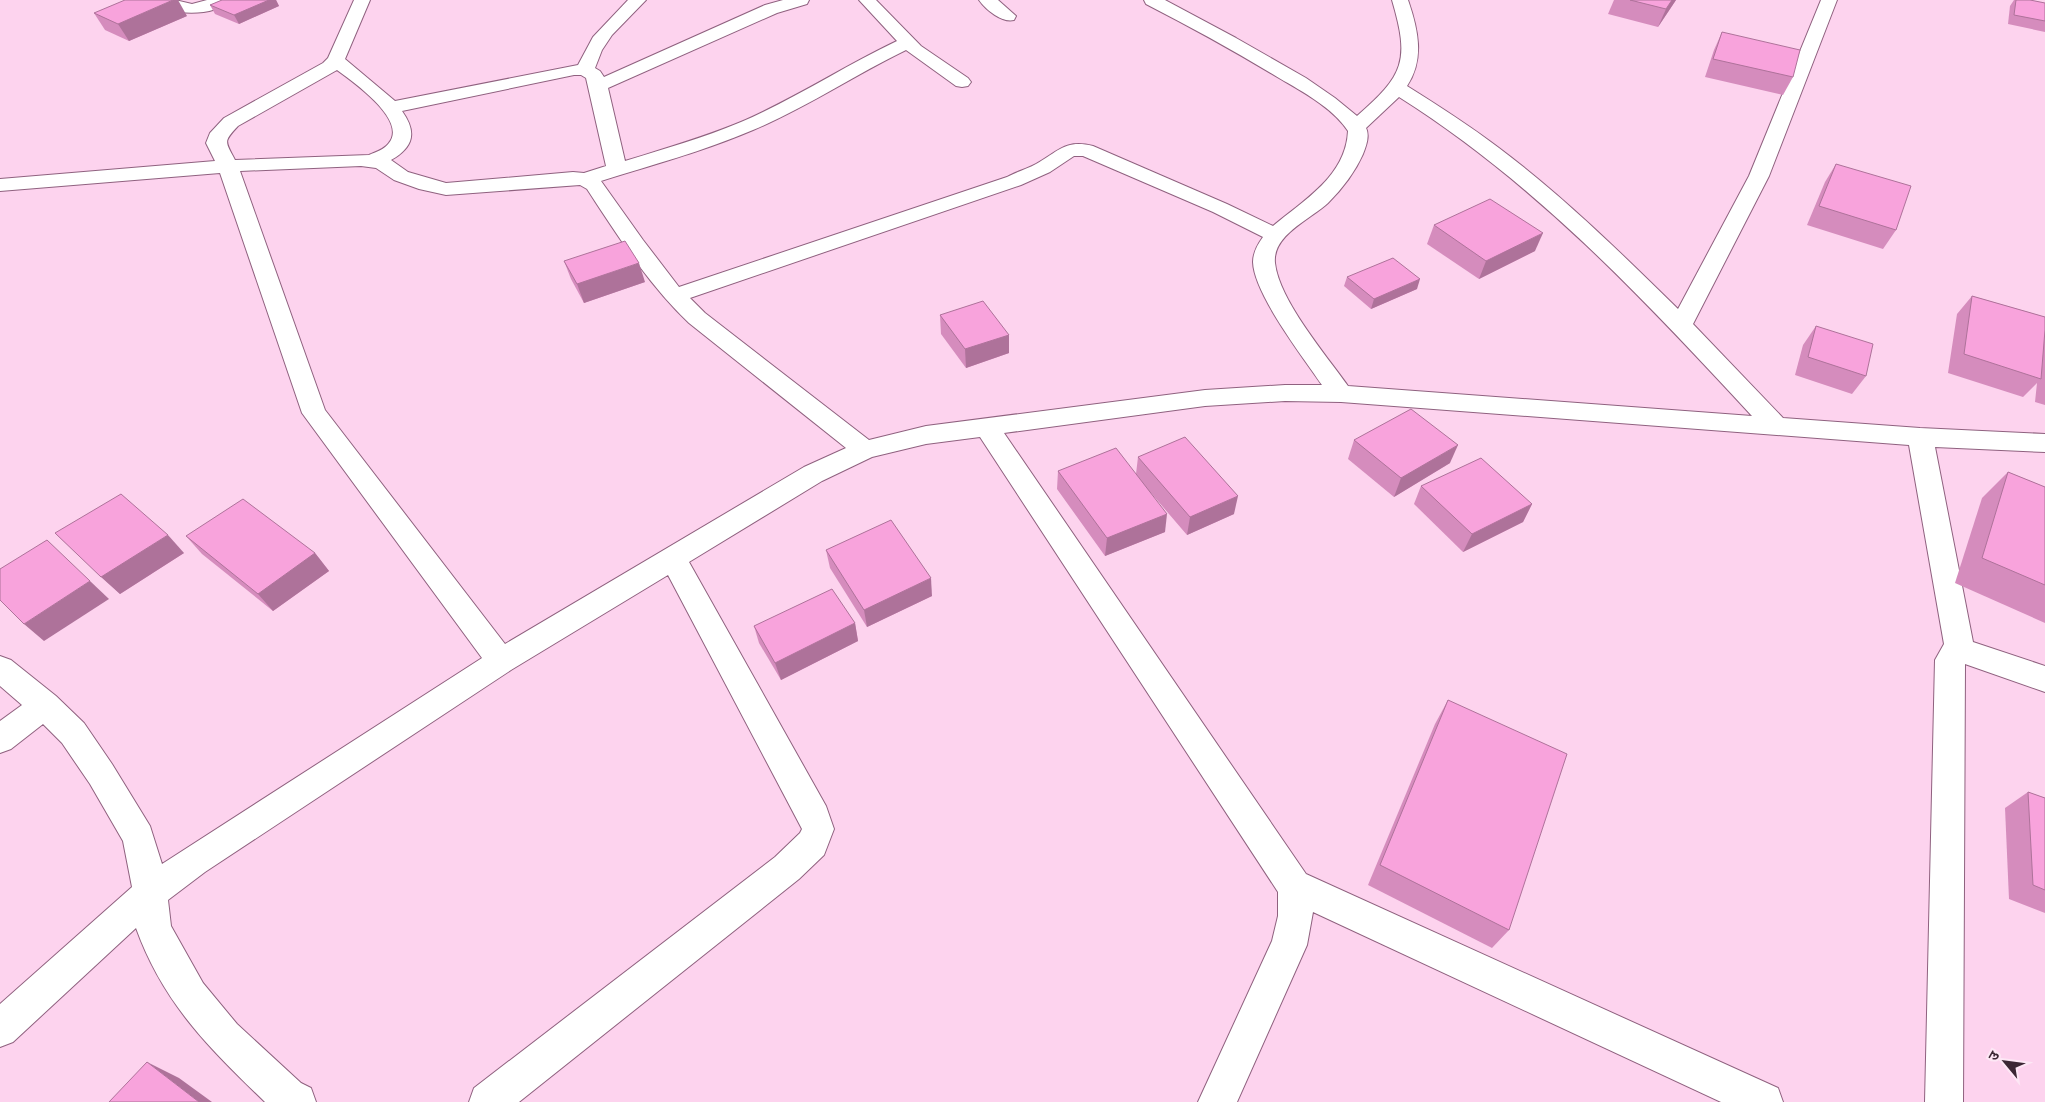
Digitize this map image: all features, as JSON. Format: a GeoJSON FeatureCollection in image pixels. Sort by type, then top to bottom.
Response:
{"type":"FeatureCollection","features":[{"type":"Feature","properties":{"kind":"street"},"geometry":{"type":"LineString","coordinates":[[161,0],[178,8],[188,10],[205,7],[222,0]]}},
{"type":"Feature","properties":{"kind":"street"},"geometry":{"type":"LineString","coordinates":[[362,0],[336,60],[324,72],[240,116],[222,129],[216,143],[228,166],[314,412],[501,661]]}},
{"type":"Feature","properties":{"kind":"street"},"geometry":{"type":"LineString","coordinates":[[585,70],[588,57],[620,16],[638,0]]}},
{"type":"Feature","properties":{"kind":"street"},"geometry":{"type":"LineString","coordinates":[[598,86],[771,10],[801,0]]}},
{"type":"Feature","properties":{"kind":"street"},"geometry":{"type":"LineString","coordinates":[[867,0],[907,43],[962,82]]}},
{"type":"Feature","properties":{"kind":"street"},"geometry":{"type":"LineString","coordinates":[[987,0],[1008,16]]}},
{"type":"Feature","properties":{"kind":"street"},"geometry":{"type":"LineString","coordinates":[[1152,0],[1266,61],[1337,108],[1357,126],[1359,132],[1356,148],[1347,167],[1321,198],[1276,235],[1265,250],[1264,262],[1266,278],[1276,298],[1341,394]]}},
{"type":"Feature","properties":{"kind":"street"},"geometry":{"type":"LineString","coordinates":[[1357,126],[1403,80],[1411,43],[1400,0]]}},
{"type":"Feature","properties":{"kind":"street"},"geometry":{"type":"LineString","coordinates":[[1681,324],[1759,176],[1830,0]]}},
{"type":"Feature","properties":{"kind":"street"},"geometry":{"type":"LineString","coordinates":[[375,160],[401,176],[426,185],[446,189],[573,178],[584,179],[686,149],[747,126],[907,43]]}},
{"type":"Feature","properties":{"kind":"street"},"geometry":{"type":"LineString","coordinates":[[0,185],[228,166],[375,160],[397,147],[403,136],[400,120],[392,107],[336,60]]}},
{"type":"Feature","properties":{"kind":"street"},"geometry":{"type":"LineString","coordinates":[[392,107],[574,70],[585,70],[594,75],[598,86],[618,170]]}},
{"type":"Feature","properties":{"kind":"street"},"geometry":{"type":"LineString","coordinates":[[1397,88],[1446,119],[1505,162],[1681,324],[1777,427]]}},
{"type":"Feature","properties":{"kind":"street"},"geometry":{"type":"LineString","coordinates":[[674,296],[1014,181],[1043,168],[1070,150],[1075,149],[1086,150],[1220,208],[1276,235]]}},
{"type":"Feature","properties":{"kind":"street"},"geometry":{"type":"LineString","coordinates":[[584,179],[594,184],[635,246],[674,296],[697,318],[865,450]]}},
{"type":"Feature","properties":{"kind":"street"},"geometry":{"type":"LineString","coordinates":[[0,1029],[150,893],[254,820],[501,661],[813,474],[865,450],[926,435],[986,426],[1205,398],[1285,393],[1341,394],[1920,437],[2045,443]]}},
{"type":"Feature","properties":{"kind":"street"},"geometry":{"type":"LineString","coordinates":[[986,426],[1294,886],[1298,901],[1290,945],[1217,1102]]}},
{"type":"Feature","properties":{"kind":"street"},"geometry":{"type":"LineString","coordinates":[[1920,437],[1960,650]]}},
{"type":"Feature","properties":{"kind":"street"},"geometry":{"type":"LineString","coordinates":[[488,1102],[787,868],[812,844],[818,829],[814,817],[673,559]]}},
{"type":"Feature","properties":{"kind":"street"},"geometry":{"type":"LineString","coordinates":[[1944,1102],[1950,660],[1953,654],[1960,650],[2045,679]]}},
{"type":"Feature","properties":{"kind":"street"},"geometry":{"type":"LineString","coordinates":[[0,669],[45,705],[73,733],[101,774],[138,837],[150,893],[154,929],[190,996],[224,1037],[288,1097],[297,1102]]}},
{"type":"Feature","properties":{"kind":"street"},"geometry":{"type":"LineString","coordinates":[[0,739],[45,705]]}},
{"type":"Feature","properties":{"kind":"street"},"geometry":{"type":"LineString","coordinates":[[1294,886],[1764,1102]]}},
{"type":"Feature","properties":{"kind":"building"},"geometry":{"type":"Polygon","coordinates":[[[125,0],[173,0],[118,24],[94,13],[125,0]]]}},
{"type":"Feature","properties":{"kind":"building"},"geometry":{"type":"Polygon","coordinates":[[[222,0],[269,0],[234,15],[210,5],[222,0]]]}},
{"type":"Feature","properties":{"kind":"building"},"geometry":{"type":"Polygon","coordinates":[[[1630,0],[1672,0],[1666,9],[1630,0]]]}},
{"type":"Feature","properties":{"kind":"building"},"geometry":{"type":"Polygon","coordinates":[[[2016,0],[2045,3],[2045,21],[2014,15],[2016,0]]]}},
{"type":"Feature","properties":{"kind":"building"},"geometry":{"type":"Polygon","coordinates":[[[1722,32],[1800,50],[1793,77],[1713,59],[1722,32]]]}},
{"type":"Feature","properties":{"kind":"building"},"geometry":{"type":"Polygon","coordinates":[[[1836,164],[1911,186],[1896,230],[1819,206],[1836,164]]]}},
{"type":"Feature","properties":{"kind":"building"},"geometry":{"type":"Polygon","coordinates":[[[1490,199],[1543,233],[1486,261],[1434,225],[1490,199]]]}},
{"type":"Feature","properties":{"kind":"building"},"geometry":{"type":"Polygon","coordinates":[[[625,241],[639,263],[577,284],[564,261],[625,241]]]}},
{"type":"Feature","properties":{"kind":"building"},"geometry":{"type":"Polygon","coordinates":[[[1393,258],[1420,279],[1374,299],[1347,277],[1393,258]]]}},
{"type":"Feature","properties":{"kind":"building"},"geometry":{"type":"Polygon","coordinates":[[[1972,296],[2045,317],[2041,379],[1964,354],[1972,296]]]}},
{"type":"Feature","properties":{"kind":"building"},"geometry":{"type":"Polygon","coordinates":[[[983,301],[1009,335],[965,349],[940,315],[983,301]]]}},
{"type":"Feature","properties":{"kind":"building"},"geometry":{"type":"Polygon","coordinates":[[[1816,326],[1873,344],[1866,376],[1808,357],[1816,326]]]}},
{"type":"Feature","properties":{"kind":"building"},"geometry":{"type":"Polygon","coordinates":[[[1411,409],[1458,445],[1401,478],[1354,440],[1411,409]]]}},
{"type":"Feature","properties":{"kind":"building"},"geometry":{"type":"Polygon","coordinates":[[[1185,437],[1238,496],[1190,517],[1138,457],[1185,437]]]}},
{"type":"Feature","properties":{"kind":"building"},"geometry":{"type":"Polygon","coordinates":[[[1116,448],[1167,514],[1107,538],[1058,471],[1116,448]]]}},
{"type":"Feature","properties":{"kind":"building"},"geometry":{"type":"Polygon","coordinates":[[[1481,458],[1532,504],[1472,534],[1421,486],[1481,458]]]}},
{"type":"Feature","properties":{"kind":"building"},"geometry":{"type":"Polygon","coordinates":[[[2008,472],[2045,487],[2045,585],[1982,558],[2008,472]]]}},
{"type":"Feature","properties":{"kind":"building"},"geometry":{"type":"Polygon","coordinates":[[[121,494],[168,535],[101,577],[55,533],[121,494]]]}},
{"type":"Feature","properties":{"kind":"building"},"geometry":{"type":"Polygon","coordinates":[[[243,499],[315,553],[258,594],[186,536],[243,499]]]}},
{"type":"Feature","properties":{"kind":"building"},"geometry":{"type":"Polygon","coordinates":[[[891,520],[931,578],[864,610],[826,550],[891,520]]]}},
{"type":"Feature","properties":{"kind":"building"},"geometry":{"type":"Polygon","coordinates":[[[47,540],[90,581],[24,624],[0,600],[0,569],[47,540]]]}},
{"type":"Feature","properties":{"kind":"building"},"geometry":{"type":"Polygon","coordinates":[[[832,589],[855,623],[775,663],[754,626],[832,589]]]}},
{"type":"Feature","properties":{"kind":"building"},"geometry":{"type":"Polygon","coordinates":[[[1448,700],[1567,754],[1509,930],[1380,865],[1448,700]]]}},
{"type":"Feature","properties":{"kind":"building"},"geometry":{"type":"Polygon","coordinates":[[[2028,792],[2045,798],[2045,890],[2033,885],[2028,792]]]}},
{"type":"Feature","properties":{"kind":"building"},"geometry":{"type":"Polygon","coordinates":[[[147,1062],[199,1102],[109,1102],[147,1062]]]}}]}
